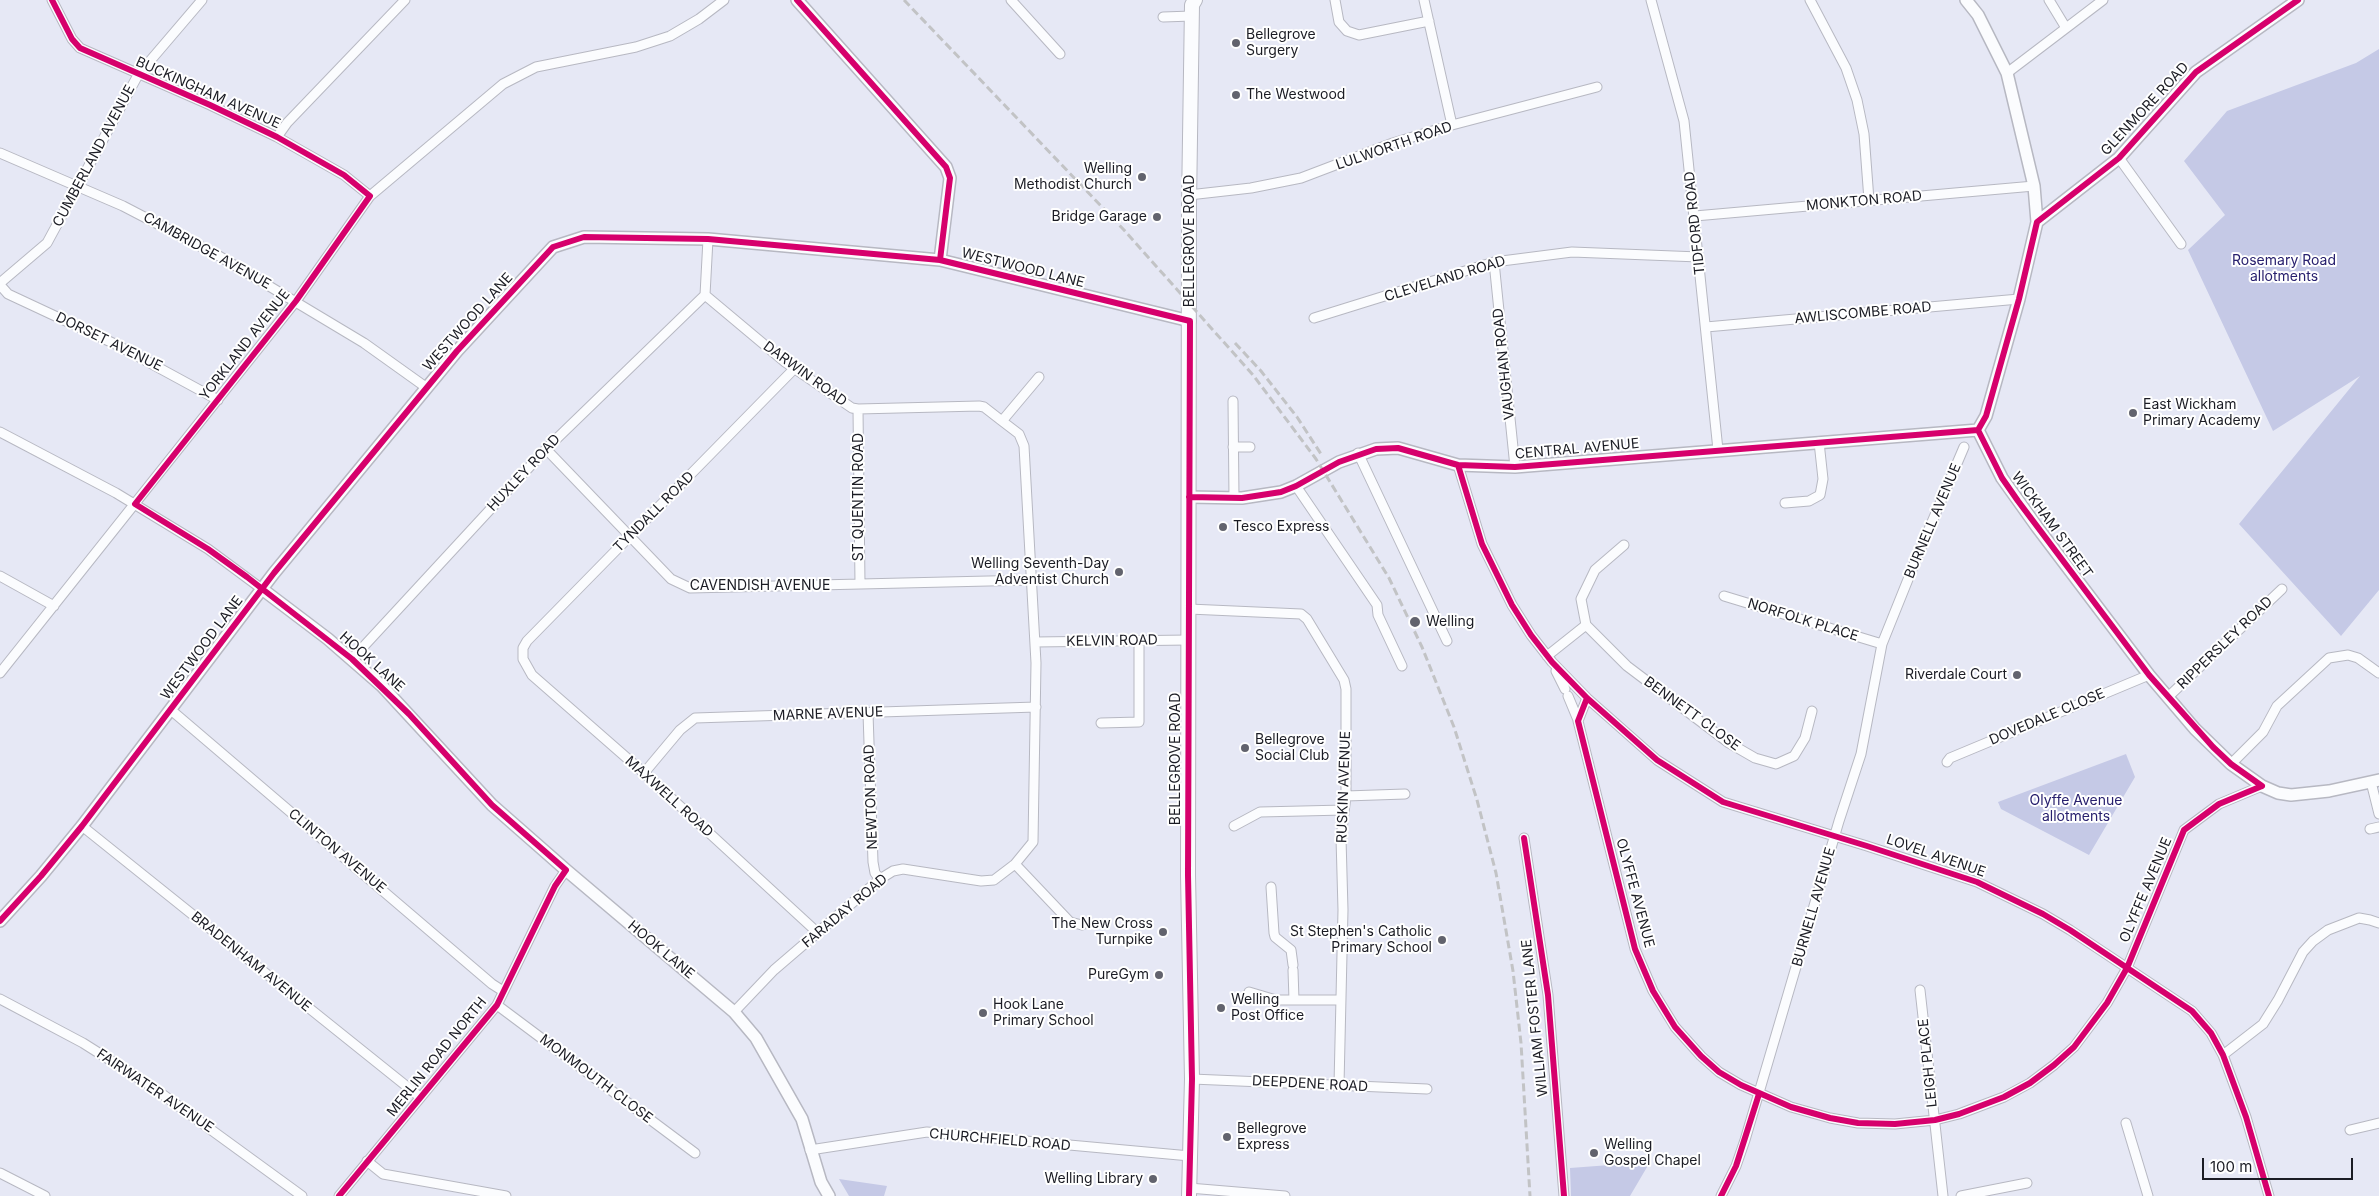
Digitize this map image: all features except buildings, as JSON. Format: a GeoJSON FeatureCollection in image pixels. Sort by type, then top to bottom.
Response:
{"type":"FeatureCollection","features":[{"type":"Feature","properties":{"kind":"main road","name":"BELLEGROVE ROAD"},"geometry":{"type":"LineString","coordinates":[[1189,1192],[1192,1079],[1188,875],[1190,609],[1189,195],[1192,5]]}},
{"type":"Feature","properties":{"kind":"street","name":"BUCKINGHAM AVENUE"},"geometry":{"type":"LineString","coordinates":[[52,0],[72,39],[80,48],[210,105],[277,137],[344,175],[370,196]]}},
{"type":"Feature","properties":{"kind":"street","name":"CUMBERLAND AVENUE"},"geometry":{"type":"LineString","coordinates":[[0,284],[47,243],[138,75],[202,0]]}},
{"type":"Feature","properties":{"kind":"street"},"geometry":{"type":"LineString","coordinates":[[277,137],[287,123],[405,0]]}},
{"type":"Feature","properties":{"kind":"street","name":"YORKLAND AVENUE"},"geometry":{"type":"LineString","coordinates":[[0,673],[296,301],[370,196],[503,84],[536,67],[636,46],[670,36],[699,19],[724,0]]}},
{"type":"Feature","properties":{"kind":"street"},"geometry":{"type":"LineString","coordinates":[[797,0],[946,167],[950,178],[940,260]]}},
{"type":"Feature","properties":{"kind":"street"},"geometry":{"type":"LineString","coordinates":[[1012,0],[1060,54]]}},
{"type":"Feature","properties":{"kind":"street"},"geometry":{"type":"LineString","coordinates":[[1335,0],[1339,22],[1347,31],[1358,35],[1429,21]]}},
{"type":"Feature","properties":{"kind":"street"},"geometry":{"type":"LineString","coordinates":[[1424,0],[1452,125]]}},
{"type":"Feature","properties":{"kind":"street","name":"TIDFORD ROAD"},"geometry":{"type":"LineString","coordinates":[[1651,0],[1684,120],[1718,450]]}},
{"type":"Feature","properties":{"kind":"street"},"geometry":{"type":"LineString","coordinates":[[1810,0],[1846,68],[1858,100],[1864,134],[1869,200]]}},
{"type":"Feature","properties":{"kind":"street"},"geometry":{"type":"LineString","coordinates":[[1966,0],[1978,15],[2007,73],[2034,186],[2037,222],[2020,299],[1986,416],[1978,430]]}},
{"type":"Feature","properties":{"kind":"street"},"geometry":{"type":"LineString","coordinates":[[2049,0],[2066,28]]}},
{"type":"Feature","properties":{"kind":"street"},"geometry":{"type":"LineString","coordinates":[[2007,73],[2103,0]]}},
{"type":"Feature","properties":{"kind":"street","name":"GLENMORE ROAD"},"geometry":{"type":"LineString","coordinates":[[2037,222],[2119,158],[2196,72],[2298,0]]}},
{"type":"Feature","properties":{"kind":"street"},"geometry":{"type":"LineString","coordinates":[[1163,17],[1192,5]]}},
{"type":"Feature","properties":{"kind":"street","name":"LULWORTH ROAD"},"geometry":{"type":"LineString","coordinates":[[1189,195],[1261,186],[1301,178],[1393,143],[1452,125],[1597,87]]}},
{"type":"Feature","properties":{"kind":"street","name":"CAMBRIDGE AVENUE"},"geometry":{"type":"LineString","coordinates":[[0,153],[159,223],[296,301],[364,343],[427,388]]}},
{"type":"Feature","properties":{"kind":"street"},"geometry":{"type":"LineString","coordinates":[[2119,158],[2181,244]]}},
{"type":"Feature","properties":{"kind":"street","name":"MONKTON ROAD"},"geometry":{"type":"LineString","coordinates":[[1695,216],[2034,186]]}},
{"type":"Feature","properties":{"kind":"street","name":"WESTWOOD LANE"},"geometry":{"type":"LineString","coordinates":[[0,921],[42,876],[82,826],[262,589],[469,337],[553,247],[584,237],[708,239],[940,260],[1190,321]]}},
{"type":"Feature","properties":{"kind":"street"},"geometry":{"type":"LineString","coordinates":[[705,295],[708,239]]}},
{"type":"Feature","properties":{"kind":"street","name":"CLEVELAND ROAD"},"geometry":{"type":"LineString","coordinates":[[1314,318],[1494,262],[1572,252],[1699,257]]}},
{"type":"Feature","properties":{"kind":"street","name":"VAUGHAN ROAD"},"geometry":{"type":"LineString","coordinates":[[1494,262],[1515,467]]}},
{"type":"Feature","properties":{"kind":"street","name":"DORSET AVENUE"},"geometry":{"type":"LineString","coordinates":[[0,284],[8,294],[115,344],[218,400]]}},
{"type":"Feature","properties":{"kind":"street","name":"DARWIN ROAD"},"geometry":{"type":"LineString","coordinates":[[705,295],[794,369],[848,406],[858,409],[979,406],[984,407],[1019,434],[1024,446],[1035,642]]}},
{"type":"Feature","properties":{"kind":"street","name":"HUXLEY ROAD"},"geometry":{"type":"LineString","coordinates":[[352,659],[546,449],[705,295]]}},
{"type":"Feature","properties":{"kind":"street","name":"AWLISCOMBE ROAD"},"geometry":{"type":"LineString","coordinates":[[1706,327],[2020,299]]}},
{"type":"Feature","properties":{"kind":"street","name":"TYNDALL ROAD"},"geometry":{"type":"LineString","coordinates":[[523,659],[523,648],[527,640],[794,369]]}},
{"type":"Feature","properties":{"kind":"street"},"geometry":{"type":"LineString","coordinates":[[1002,421],[1038,377]]}},
{"type":"Feature","properties":{"kind":"street"},"geometry":{"type":"LineString","coordinates":[[1233,401],[1234,498]]}},
{"type":"Feature","properties":{"kind":"street","name":"ST QUENTIN ROAD"},"geometry":{"type":"LineString","coordinates":[[858,409],[860,584]]}},
{"type":"Feature","properties":{"kind":"street","name":"CENTRAL AVENUE"},"geometry":{"type":"LineString","coordinates":[[1189,497],[1234,498],[1263,496],[1296,486],[1358,453],[1376,449],[1398,448],[1458,465],[1515,467],[1978,430]]}},
{"type":"Feature","properties":{"kind":"street","name":"WICKHAM STREET"},"geometry":{"type":"LineString","coordinates":[[1978,430],[2002,478],[2018,501],[2149,675],[2195,729],[2231,764],[2262,786],[2278,793],[2301,795],[2375,781],[2379,814]]}},
{"type":"Feature","properties":{"kind":"street","name":"HOOK LANE"},"geometry":{"type":"LineString","coordinates":[[0,432],[54,458],[135,504],[208,549],[352,659],[409,714],[492,804],[566,870],[734,1012],[756,1038],[802,1119],[810,1150],[828,1196]]}},
{"type":"Feature","properties":{"kind":"street"},"geometry":{"type":"LineString","coordinates":[[1785,503],[1810,501],[1820,495],[1823,479],[1819,442]]}},
{"type":"Feature","properties":{"kind":"street"},"geometry":{"type":"LineString","coordinates":[[1233,447],[1250,447]]}},
{"type":"Feature","properties":{"kind":"street","name":"BURNELL AVENUE"},"geometry":{"type":"LineString","coordinates":[[1721,1196],[1736,1166],[1759,1094],[1834,836],[1861,754],[1882,644],[1964,448]]}},
{"type":"Feature","properties":{"kind":"street","name":"CAVENDISH AVENUE"},"geometry":{"type":"LineString","coordinates":[[546,449],[671,579],[680,585],[690,588],[1031,580]]}},
{"type":"Feature","properties":{"kind":"street"},"geometry":{"type":"LineString","coordinates":[[1358,453],[1447,641]]}},
{"type":"Feature","properties":{"kind":"street","name":"LOVEL AVENUE"},"geometry":{"type":"LineString","coordinates":[[1458,465],[1482,544],[1494,572],[1521,620],[1550,659],[1587,698],[1656,760],[1723,802],[1977,882],[2043,914],[2192,1011],[2211,1033],[2223,1054],[2246,1117],[2269,1196]]}},
{"type":"Feature","properties":{"kind":"street"},"geometry":{"type":"LineString","coordinates":[[1296,486],[1377,606],[1378,615],[1402,666]]}},
{"type":"Feature","properties":{"kind":"street"},"geometry":{"type":"LineString","coordinates":[[1550,659],[1586,625],[1580,599],[1595,570],[1624,545]]}},
{"type":"Feature","properties":{"kind":"street"},"geometry":{"type":"LineString","coordinates":[[0,576],[54,606]]}},
{"type":"Feature","properties":{"kind":"street","name":"RIPPERSLEY ROAD"},"geometry":{"type":"LineString","coordinates":[[2168,697],[2282,589]]}},
{"type":"Feature","properties":{"kind":"street","name":"NORFOLK PLACE"},"geometry":{"type":"LineString","coordinates":[[1724,596],[1882,644]]}},
{"type":"Feature","properties":{"kind":"street","name":"RUSKIN AVENUE"},"geometry":{"type":"LineString","coordinates":[[1190,609],[1296,613],[1307,619],[1344,680],[1346,689],[1346,796],[1341,838],[1343,910],[1339,1085]]}},
{"type":"Feature","properties":{"kind":"street","name":"BENNETT CLOSE"},"geometry":{"type":"LineString","coordinates":[[1586,625],[1627,666],[1721,738],[1755,758],[1776,764],[1783,763],[1794,756],[1805,738],[1812,711]]}},
{"type":"Feature","properties":{"kind":"street","name":"KELVIN ROAD"},"geometry":{"type":"LineString","coordinates":[[1035,642],[1189,640]]}},
{"type":"Feature","properties":{"kind":"street"},"geometry":{"type":"LineString","coordinates":[[1100,723],[1139,722],[1139,641]]}},
{"type":"Feature","properties":{"kind":"street","name":"FARADAY ROAD"},"geometry":{"type":"LineString","coordinates":[[734,1012],[756,987],[880,879],[893,871],[903,869],[981,881],[994,880],[1016,864],[1029,850],[1035,834],[1035,642]]}},
{"type":"Feature","properties":{"kind":"street"},"geometry":{"type":"LineString","coordinates":[[2231,764],[2263,732],[2277,706],[2328,658],[2348,655],[2358,658],[2379,673]]}},
{"type":"Feature","properties":{"kind":"street","name":"MAXWELL ROAD"},"geometry":{"type":"LineString","coordinates":[[523,659],[532,676],[644,773],[818,933]]}},
{"type":"Feature","properties":{"kind":"street","name":"LOVEL AVENUE"},"geometry":{"type":"LineString","coordinates":[[1550,659],[1567,692],[1578,721]]}},
{"type":"Feature","properties":{"kind":"street","name":"DOVEDALE CLOSE"},"geometry":{"type":"LineString","coordinates":[[1947,762],[1950,758],[2149,675]]}},
{"type":"Feature","properties":{"kind":"street"},"geometry":{"type":"LineString","coordinates":[[1578,721],[1587,698]]}},
{"type":"Feature","properties":{"kind":"street","name":"MARNE AVENUE"},"geometry":{"type":"LineString","coordinates":[[644,773],[680,730],[695,718],[1036,707]]}},
{"type":"Feature","properties":{"kind":"street","name":"CLINTON AVENUE"},"geometry":{"type":"LineString","coordinates":[[171,710],[492,984],[504,991]]}},
{"type":"Feature","properties":{"kind":"street","name":"NEWTON ROAD"},"geometry":{"type":"LineString","coordinates":[[868,713],[873,862],[875,873],[880,879]]}},
{"type":"Feature","properties":{"kind":"street","name":"OLYFFE AVENUE"},"geometry":{"type":"LineString","coordinates":[[1578,721],[1635,949],[1653,991],[1675,1027],[1701,1056],[1720,1072],[1759,1094],[1830,1118],[1858,1123],[1895,1124],[1935,1120],[1959,1114],[1997,1100],[2030,1083],[2054,1065],[2074,1047],[2090,1028],[2107,1004],[2127,968],[2184,830],[2219,804],[2262,786]]}},
{"type":"Feature","properties":{"kind":"street"},"geometry":{"type":"LineString","coordinates":[[1346,796],[1405,794]]}},
{"type":"Feature","properties":{"kind":"street"},"geometry":{"type":"LineString","coordinates":[[1234,826],[1260,812],[1344,810]]}},
{"type":"Feature","properties":{"kind":"street","name":"BRADENHAM AVENUE"},"geometry":{"type":"LineString","coordinates":[[82,826],[420,1098]]}},
{"type":"Feature","properties":{"kind":"street","name":"WILLIAM FOSTER LANE"},"geometry":{"type":"LineString","coordinates":[[1524,838],[1548,995],[1564,1196]]}},
{"type":"Feature","properties":{"kind":"street"},"geometry":{"type":"LineString","coordinates":[[1016,864],[1070,922],[1082,925]]}},
{"type":"Feature","properties":{"kind":"street","name":"MERLIN ROAD NORTH"},"geometry":{"type":"LineString","coordinates":[[339,1196],[496,1005],[555,886],[566,870]]}},
{"type":"Feature","properties":{"kind":"street"},"geometry":{"type":"LineString","coordinates":[[1271,887],[1275,937],[1291,950],[1294,1000]]}},
{"type":"Feature","properties":{"kind":"street"},"geometry":{"type":"LineString","coordinates":[[2223,1054],[2263,1024],[2304,952],[2313,941],[2328,930],[2359,918],[2379,923]]}},
{"type":"Feature","properties":{"kind":"street","name":"LEIGH PLACE"},"geometry":{"type":"LineString","coordinates":[[1920,990],[1943,1196]]}},
{"type":"Feature","properties":{"kind":"street"},"geometry":{"type":"LineString","coordinates":[[1249,992],[1276,1000],[1341,1000]]}},
{"type":"Feature","properties":{"kind":"street","name":"FAIRWATER AVENUE"},"geometry":{"type":"LineString","coordinates":[[0,999],[83,1043],[151,1086],[302,1196]]}},
{"type":"Feature","properties":{"kind":"street","name":"MONMOUTH CLOSE"},"geometry":{"type":"LineString","coordinates":[[496,1005],[695,1153]]}},
{"type":"Feature","properties":{"kind":"street","name":"DEEPDENE ROAD"},"geometry":{"type":"LineString","coordinates":[[1192,1079],[1427,1089]]}},
{"type":"Feature","properties":{"kind":"street"},"geometry":{"type":"LineString","coordinates":[[2126,1123],[2148,1196]]}},
{"type":"Feature","properties":{"kind":"street"},"geometry":{"type":"LineString","coordinates":[[2350,1130],[2379,1123]]}},
{"type":"Feature","properties":{"kind":"street","name":"CHURCHFIELD ROAD"},"geometry":{"type":"LineString","coordinates":[[810,1150],[927,1132],[1190,1156]]}},
{"type":"Feature","properties":{"kind":"street"},"geometry":{"type":"LineString","coordinates":[[367,1161],[383,1174],[476,1189],[506,1196]]}},
{"type":"Feature","properties":{"kind":"street"},"geometry":{"type":"LineString","coordinates":[[0,1173],[45,1196]]}},
{"type":"Feature","properties":{"kind":"street"},"geometry":{"type":"LineString","coordinates":[[1962,1196],[2027,1183]]}},
{"type":"Feature","properties":{"kind":"street"},"geometry":{"type":"LineString","coordinates":[[1189,1192],[1285,1196]]}},
{"type":"Feature","properties":{"kind":"green space","name":"Rosemary Road allotments"},"geometry":{"type":"Polygon","coordinates":[[[2379,49],[2379,590],[2341,636],[2239,524],[2360,376],[2273,431],[2188,250],[2225,215],[2184,161],[2227,111],[2356,63],[2379,49]]]}},
{"type":"Feature","properties":{"kind":"green space","name":"Olyffe Avenue allotments"},"geometry":{"type":"Polygon","coordinates":[[[2126,754],[2135,777],[2089,855],[2001,809],[1998,802],[2126,754]]]}},
{"type":"Feature","properties":{"kind":"green space"},"geometry":{"type":"Polygon","coordinates":[[[1650,1162],[1630,1196],[1571,1196],[1570,1168],[1650,1162]]]}},
{"type":"Feature","properties":{"kind":"green space"},"geometry":{"type":"Polygon","coordinates":[[[839,1179],[887,1186],[884,1196],[849,1196],[839,1179]]]}},
{"type":"Feature","properties":{"kind":"railway"},"geometry":{"type":"LineString","coordinates":[[904,0],[1124,230],[1253,375],[1316,459],[1389,578],[1422,647],[1454,727],[1477,800],[1496,873],[1513,971],[1521,1043],[1530,1196]]}},
{"type":"Feature","properties":{"kind":"railway"},"geometry":{"type":"LineString","coordinates":[[1235,343],[1261,371],[1297,417],[1321,454]]}},
{"type":"Feature","properties":{"kind":"cycle path"},"geometry":{"type":"LineString","coordinates":[[52,0],[72,39],[80,48],[210,105],[277,137],[344,175],[370,196],[296,301],[135,504],[208,549],[352,659],[409,714],[492,805],[566,870],[555,886],[497,1005],[339,1196]]}},
{"type":"Feature","properties":{"kind":"cycle path"},"geometry":{"type":"LineString","coordinates":[[797,0],[946,167],[950,178],[940,260]]}},
{"type":"Feature","properties":{"kind":"cycle path"},"geometry":{"type":"LineString","coordinates":[[1978,430],[1986,416],[2019,299],[2037,222],[2119,158],[2196,72],[2298,0]]}},
{"type":"Feature","properties":{"kind":"cycle path"},"geometry":{"type":"LineString","coordinates":[[0,921],[41,876],[82,826],[274,573],[457,351],[553,247],[584,237],[708,239],[940,260],[1190,321],[1188,875],[1192,1079],[1189,1196]]}},
{"type":"Feature","properties":{"kind":"cycle path"},"geometry":{"type":"LineString","coordinates":[[1978,430],[2002,478],[2018,501],[2149,675],[2213,747],[2231,764],[2262,786]]}},
{"type":"Feature","properties":{"kind":"cycle path"},"geometry":{"type":"LineString","coordinates":[[1189,497],[1242,498],[1281,492],[1296,486],[1339,462],[1376,449],[1398,448],[1458,465],[1515,467],[1978,430]]}},
{"type":"Feature","properties":{"kind":"cycle path"},"geometry":{"type":"LineString","coordinates":[[1458,465],[1482,544],[1512,605],[1531,635],[1552,662],[1587,698],[1657,760],[1723,802],[1977,882],[2043,914],[2070,930],[2192,1011],[2211,1033],[2223,1055],[2246,1117],[2269,1196]]}},
{"type":"Feature","properties":{"kind":"cycle path"},"geometry":{"type":"LineString","coordinates":[[1587,698],[1578,721],[1635,949],[1653,991],[1675,1027],[1701,1056],[1719,1072],[1741,1085],[1791,1107],[1830,1118],[1858,1123],[1895,1124],[1935,1120],[1959,1114],[2004,1097],[2030,1083],[2054,1065],[2074,1047],[2107,1003],[2127,968],[2184,830],[2219,804],[2262,786]]}},
{"type":"Feature","properties":{"kind":"cycle path"},"geometry":{"type":"LineString","coordinates":[[1524,838],[1548,995],[1564,1196]]}},
{"type":"Feature","properties":{"kind":"cycle path"},"geometry":{"type":"LineString","coordinates":[[1721,1196],[1736,1166],[1759,1094]]}},
{"type":"Feature","properties":{"kind":"place","name":"Bellegrove Surgery"},"geometry":{"type":"Point","coordinates":[1236,43]}},
{"type":"Feature","properties":{"kind":"place","name":"The Westwood"},"geometry":{"type":"Point","coordinates":[1236,95]}},
{"type":"Feature","properties":{"kind":"place","name":"Welling Methodist Church"},"geometry":{"type":"Point","coordinates":[1142,177]}},
{"type":"Feature","properties":{"kind":"place","name":"Bridge Garage"},"geometry":{"type":"Point","coordinates":[1157,217]}},
{"type":"Feature","properties":{"kind":"place","name":"East Wickham Primary Academy"},"geometry":{"type":"Point","coordinates":[2133,413]}},
{"type":"Feature","properties":{"kind":"place","name":"Tesco Express"},"geometry":{"type":"Point","coordinates":[1223,527]}},
{"type":"Feature","properties":{"kind":"place","name":"Welling Seventh-Day Adventist Church"},"geometry":{"type":"Point","coordinates":[1119,572]}},
{"type":"Feature","properties":{"kind":"place","name":"Welling"},"geometry":{"type":"Point","coordinates":[1415,622]}},
{"type":"Feature","properties":{"kind":"place","name":"Riverdale Court"},"geometry":{"type":"Point","coordinates":[2017,675]}},
{"type":"Feature","properties":{"kind":"place","name":"Bellegrove Social Club"},"geometry":{"type":"Point","coordinates":[1245,748]}},
{"type":"Feature","properties":{"kind":"place","name":"The New Cross Turnpike"},"geometry":{"type":"Point","coordinates":[1163,932]}},
{"type":"Feature","properties":{"kind":"place","name":"St Stephen's Catholic Primary School"},"geometry":{"type":"Point","coordinates":[1442,940]}},
{"type":"Feature","properties":{"kind":"place","name":"PureGym"},"geometry":{"type":"Point","coordinates":[1159,975]}},
{"type":"Feature","properties":{"kind":"place","name":"Welling Post Office"},"geometry":{"type":"Point","coordinates":[1221,1008]}},
{"type":"Feature","properties":{"kind":"place","name":"Hook Lane Primary School"},"geometry":{"type":"Point","coordinates":[983,1013]}},
{"type":"Feature","properties":{"kind":"place","name":"Bellegrove Express"},"geometry":{"type":"Point","coordinates":[1227,1137]}},
{"type":"Feature","properties":{"kind":"place","name":"Welling Gospel Chapel"},"geometry":{"type":"Point","coordinates":[1594,1153]}},
{"type":"Feature","properties":{"kind":"place","name":"Welling Library"},"geometry":{"type":"Point","coordinates":[1153,1179]}}]}
